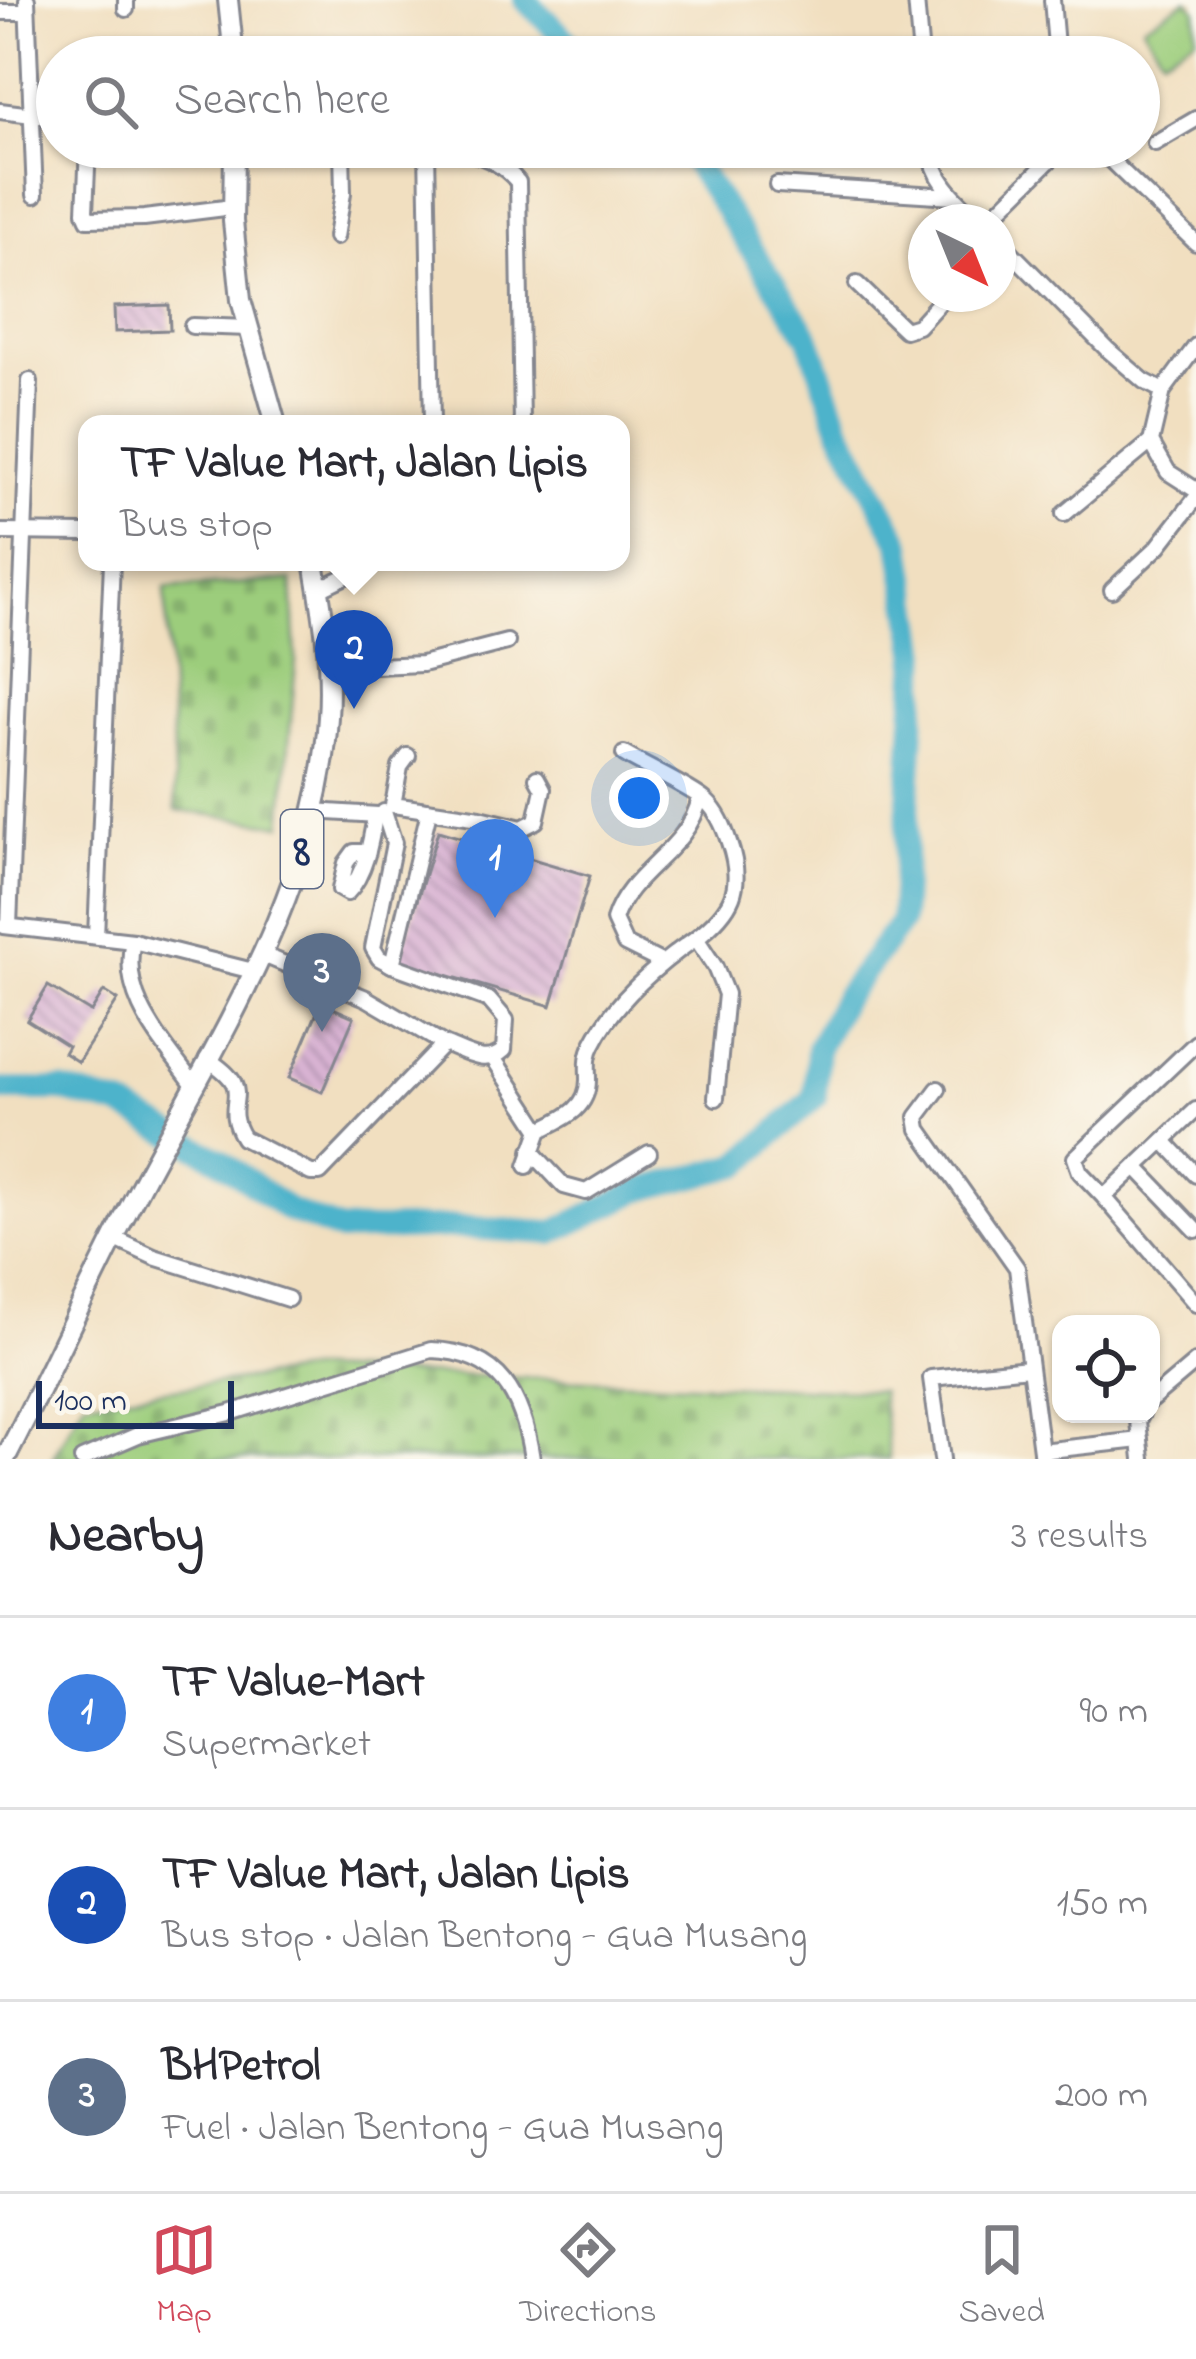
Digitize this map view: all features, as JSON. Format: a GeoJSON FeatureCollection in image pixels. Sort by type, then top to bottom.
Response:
{"type":"FeatureCollection","features":[{"type":"Feature","properties":{"kind":"main road"},"geometry":{"type":"LineString","coordinates":[[228,0],[232,36]]}},
{"type":"Feature","properties":{"kind":"main road"},"geometry":{"type":"LineString","coordinates":[[233,168],[236,265],[273,415]]}},
{"type":"Feature","properties":{"kind":"main road","name":"8"},"geometry":{"type":"LineString","coordinates":[[5,1459],[113,1238],[257,962],[299,862],[323,764],[329,668],[316,571]]}},
{"type":"Feature","properties":{"kind":"street"},"geometry":{"type":"LineString","coordinates":[[916,0],[919,36]]}},
{"type":"Feature","properties":{"kind":"street"},"geometry":{"type":"LineString","coordinates":[[1052,0],[1055,36]]}},
{"type":"Feature","properties":{"kind":"street"},"geometry":{"type":"LineString","coordinates":[[0,12],[26,6],[34,195]]}},
{"type":"Feature","properties":{"kind":"street"},"geometry":{"type":"LineString","coordinates":[[0,111],[36,115]]}},
{"type":"Feature","properties":{"kind":"street"},"geometry":{"type":"LineString","coordinates":[[1160,140],[1196,119]]}},
{"type":"Feature","properties":{"kind":"street"},"geometry":{"type":"LineString","coordinates":[[87,168],[88,219],[233,208]]}},
{"type":"Feature","properties":{"kind":"street"},"geometry":{"type":"LineString","coordinates":[[336,238],[342,168]]}},
{"type":"Feature","properties":{"kind":"street"},"geometry":{"type":"LineString","coordinates":[[427,168],[432,415]]}},
{"type":"Feature","properties":{"kind":"street"},"geometry":{"type":"LineString","coordinates":[[503,168],[518,182],[522,415]]}},
{"type":"Feature","properties":{"kind":"street"},"geometry":{"type":"LineString","coordinates":[[935,168],[963,204]]}},
{"type":"Feature","properties":{"kind":"street"},"geometry":{"type":"LineString","coordinates":[[1003,204],[1041,168]]}},
{"type":"Feature","properties":{"kind":"street"},"geometry":{"type":"LineString","coordinates":[[1119,168],[1196,243]]}},
{"type":"Feature","properties":{"kind":"street"},"geometry":{"type":"LineString","coordinates":[[777,184],[953,196]]}},
{"type":"Feature","properties":{"kind":"street"},"geometry":{"type":"LineString","coordinates":[[1016,257],[1107,349],[1163,391]]}},
{"type":"Feature","properties":{"kind":"street"},"geometry":{"type":"LineString","coordinates":[[857,284],[905,330],[918,326],[931,312]]}},
{"type":"Feature","properties":{"kind":"street"},"geometry":{"type":"LineString","coordinates":[[192,326],[249,328]]}},
{"type":"Feature","properties":{"kind":"street"},"geometry":{"type":"LineString","coordinates":[[1064,514],[1151,442],[1163,391],[1196,346]]}},
{"type":"Feature","properties":{"kind":"street"},"geometry":{"type":"LineString","coordinates":[[30,381],[5,926],[257,962],[366,998],[444,1044],[494,1059],[504,1050],[508,1032],[506,1020],[489,1000],[392,964],[379,958],[373,948],[394,843],[384,811]]}},
{"type":"Feature","properties":{"kind":"street"},"geometry":{"type":"LineString","coordinates":[[1112,590],[1158,547],[1196,494],[1168,472],[1151,442]]}},
{"type":"Feature","properties":{"kind":"street"},"geometry":{"type":"LineString","coordinates":[[0,532],[78,533]]}},
{"type":"Feature","properties":{"kind":"street"},"geometry":{"type":"LineString","coordinates":[[96,936],[112,571]]}},
{"type":"Feature","properties":{"kind":"street"},"geometry":{"type":"LineString","coordinates":[[319,589],[356,571]]}},
{"type":"Feature","properties":{"kind":"street"},"geometry":{"type":"LineString","coordinates":[[329,668],[422,664],[507,642]]}},
{"type":"Feature","properties":{"kind":"street"},"geometry":{"type":"LineString","coordinates":[[625,754],[700,797],[722,823],[736,869],[730,903],[719,921],[661,962],[593,1042],[586,1060],[589,1084],[582,1104],[540,1130],[529,1158],[564,1186],[586,1192],[649,1153]]}},
{"type":"Feature","properties":{"kind":"street"},"geometry":{"type":"LineString","coordinates":[[368,852],[408,756]]}},
{"type":"Feature","properties":{"kind":"street"},"geometry":{"type":"LineString","coordinates":[[312,811],[429,811],[527,828],[536,821],[543,789],[536,778]]}},
{"type":"Feature","properties":{"kind":"street"},"geometry":{"type":"LineString","coordinates":[[661,962],[625,944],[614,920],[628,892],[687,832],[700,797]]}},
{"type":"Feature","properties":{"kind":"street"},"geometry":{"type":"LineString","coordinates":[[392,964],[429,811]]}},
{"type":"Feature","properties":{"kind":"street"},"geometry":{"type":"LineString","coordinates":[[696,938],[726,994],[716,1098]]}},
{"type":"Feature","properties":{"kind":"street"},"geometry":{"type":"LineString","coordinates":[[133,941],[127,965],[136,1002],[194,1085]]}},
{"type":"Feature","properties":{"kind":"street"},"geometry":{"type":"LineString","coordinates":[[1196,1043],[1076,1158],[1080,1172],[1196,1304]]}},
{"type":"Feature","properties":{"kind":"street"},"geometry":{"type":"LineString","coordinates":[[207,1059],[232,1074],[237,1088],[233,1115],[242,1138],[311,1173],[320,1173],[444,1044]]}},
{"type":"Feature","properties":{"kind":"street"},"geometry":{"type":"LineString","coordinates":[[494,1059],[540,1130]]}},
{"type":"Feature","properties":{"kind":"street"},"geometry":{"type":"LineString","coordinates":[[938,1089],[917,1117],[919,1129],[1018,1268],[1041,1455],[1139,1440]]}},
{"type":"Feature","properties":{"kind":"street"},"geometry":{"type":"LineString","coordinates":[[1104,1197],[1196,1110]]}},
{"type":"Feature","properties":{"kind":"street"},"geometry":{"type":"LineString","coordinates":[[1164,1141],[1196,1175]]}},
{"type":"Feature","properties":{"kind":"street"},"geometry":{"type":"LineString","coordinates":[[1136,1167],[1196,1230]]}},
{"type":"Feature","properties":{"kind":"street"},"geometry":{"type":"LineString","coordinates":[[113,1238],[288,1300]]}},
{"type":"Feature","properties":{"kind":"street"},"geometry":{"type":"LineString","coordinates":[[82,1459],[138,1435],[244,1408],[431,1350],[450,1351],[487,1364],[503,1380],[519,1400],[532,1459]]}},
{"type":"Feature","properties":{"kind":"street"},"geometry":{"type":"LineString","coordinates":[[1160,1392],[1196,1362]]}},
{"type":"Feature","properties":{"kind":"street"},"geometry":{"type":"LineString","coordinates":[[942,1459],[931,1378],[1029,1368]]}},
{"type":"Feature","properties":{"kind":"street"},"geometry":{"type":"LineString","coordinates":[[1138,1423],[1142,1459]]}},
{"type":"Feature","properties":{"kind":"green space"},"geometry":{"type":"Polygon","coordinates":[[[1187,0],[1196,9],[1196,37],[1162,57],[1160,36],[1149,36],[1143,26],[1187,0]]]}},
{"type":"Feature","properties":{"kind":"green space"},"geometry":{"type":"Polygon","coordinates":[[[292,580],[296,660],[282,825],[176,810],[165,588],[292,580]]]}},
{"type":"Feature","properties":{"kind":"green space"},"geometry":{"type":"Polygon","coordinates":[[[315,1370],[881,1391],[889,1459],[52,1459],[84,1401],[315,1370]]]}},
{"type":"Feature","properties":{"kind":"building"},"geometry":{"type":"Polygon","coordinates":[[[169,305],[170,330],[115,332],[114,307],[169,305]]]}},
{"type":"Feature","properties":{"kind":"building"},"geometry":{"type":"Polygon","coordinates":[[[438,831],[590,876],[551,1006],[399,961],[438,831]]]}},
{"type":"Feature","properties":{"kind":"building"},"geometry":{"type":"Polygon","coordinates":[[[48,986],[91,1012],[104,991],[118,1000],[78,1062],[64,1053],[68,1046],[27,1020],[48,986]]]}},
{"type":"Feature","properties":{"kind":"building"},"geometry":{"type":"Polygon","coordinates":[[[321,1003],[354,1017],[322,1092],[289,1078],[321,1003]]]}},
{"type":"Feature","properties":{"kind":"waterway"},"geometry":{"type":"LineString","coordinates":[[525,0],[562,36]]}},
{"type":"Feature","properties":{"kind":"waterway"},"geometry":{"type":"LineString","coordinates":[[0,1090],[61,1090],[123,1107],[220,1160],[288,1210],[341,1231],[457,1227],[552,1233],[640,1190],[739,1165],[815,1097],[818,1048],[844,998],[901,922],[918,653],[901,544],[840,428],[808,336],[698,168]]}},
{"type":"Feature","properties":{"kind":"place","name":"TF Value Mart, Jalan Lipis"},"geometry":{"type":"Point","coordinates":[354,709]}},
{"type":"Feature","properties":{"kind":"place","name":"TF Value-Mart"},"geometry":{"type":"Point","coordinates":[495,918]}},
{"type":"Feature","properties":{"kind":"place","name":"BHPetrol"},"geometry":{"type":"Point","coordinates":[322,1032]}}]}
